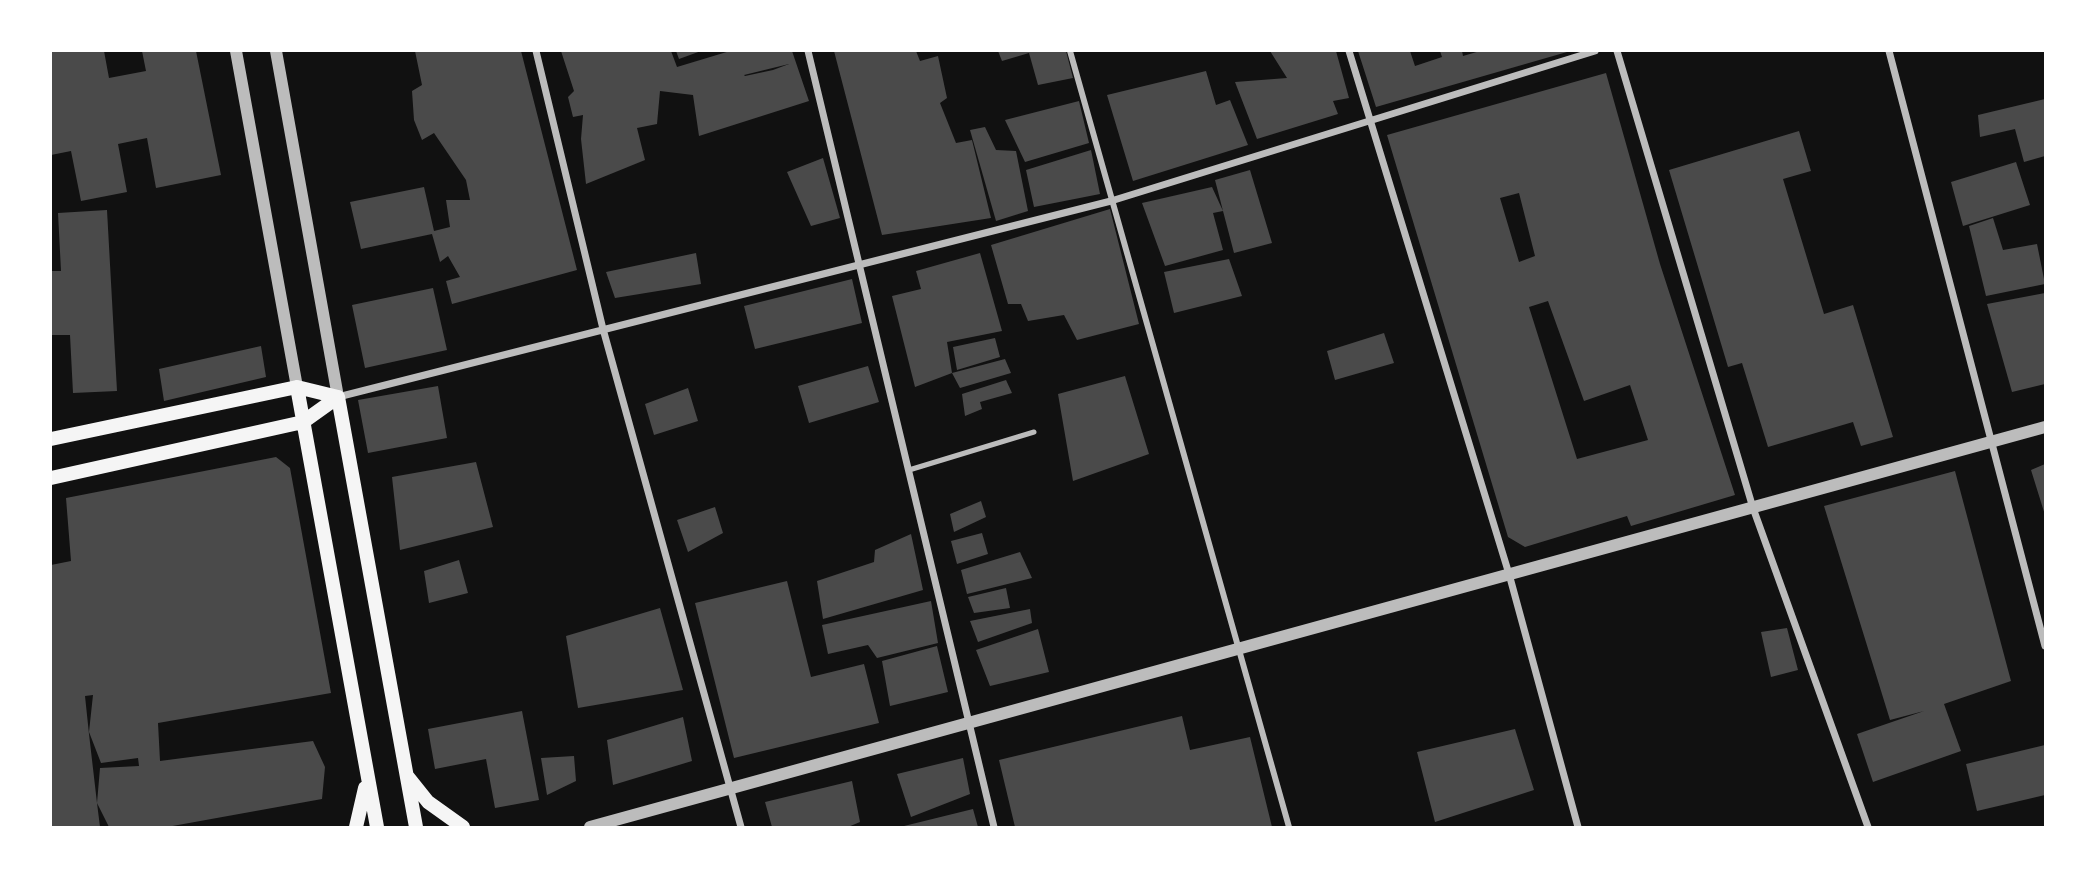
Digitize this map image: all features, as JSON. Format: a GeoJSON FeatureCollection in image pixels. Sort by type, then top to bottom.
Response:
{"type":"FeatureCollection","features":[{"type":"Feature","properties":{"kind":"main road"},"geometry":{"type":"LineString","coordinates":[[51,439],[297,387],[338,397]]}},
{"type":"Feature","properties":{"kind":"main road"},"geometry":{"type":"LineString","coordinates":[[297,387],[377,827]]}},
{"type":"Feature","properties":{"kind":"main road"},"geometry":{"type":"LineString","coordinates":[[51,478],[303,422],[338,397]]}},
{"type":"Feature","properties":{"kind":"main road"},"geometry":{"type":"LineString","coordinates":[[338,397],[416,827]]}},
{"type":"Feature","properties":{"kind":"main road"},"geometry":{"type":"LineString","coordinates":[[356,827],[364,800],[366,769]]}},
{"type":"Feature","properties":{"kind":"main road"},"geometry":{"type":"LineString","coordinates":[[407,776],[428,802],[463,827]]}},
{"type":"Feature","properties":{"kind":"street"},"geometry":{"type":"LineString","coordinates":[[236,51],[297,387]]}},
{"type":"Feature","properties":{"kind":"street"},"geometry":{"type":"LineString","coordinates":[[276,51],[338,397],[1111,201],[1595,51]]}},
{"type":"Feature","properties":{"kind":"street"},"geometry":{"type":"LineString","coordinates":[[537,51],[603,329],[741,827]]}},
{"type":"Feature","properties":{"kind":"street"},"geometry":{"type":"LineString","coordinates":[[808,51],[994,827]]}},
{"type":"Feature","properties":{"kind":"street"},"geometry":{"type":"LineString","coordinates":[[1070,51],[1289,827]]}},
{"type":"Feature","properties":{"kind":"street"},"geometry":{"type":"LineString","coordinates":[[1349,51],[1509,574],[1578,827]]}},
{"type":"Feature","properties":{"kind":"street"},"geometry":{"type":"LineString","coordinates":[[1617,51],[1754,508],[1868,827]]}},
{"type":"Feature","properties":{"kind":"street"},"geometry":{"type":"LineString","coordinates":[[1889,51],[2045,646]]}},
{"type":"Feature","properties":{"kind":"street"},"geometry":{"type":"LineString","coordinates":[[590,827],[2045,427]]}},
{"type":"Feature","properties":{"kind":"lane"},"geometry":{"type":"LineString","coordinates":[[909,470],[1034,432]]}},
{"type":"Feature","properties":{"kind":"building"},"geometry":{"type":"Polygon","coordinates":[[[51,51],[104,51],[109,78],[146,71],[142,51],[196,51],[221,175],[156,188],[147,138],[118,144],[127,192],[81,201],[71,151],[51,155],[51,51]]]}},
{"type":"Feature","properties":{"kind":"building"},"geometry":{"type":"Polygon","coordinates":[[[415,51],[521,51],[577,270],[452,304],[446,281],[460,277],[448,256],[440,262],[432,234],[361,249],[350,202],[424,187],[434,231],[450,227],[446,200],[470,200],[466,180],[434,133],[422,140],[414,120],[412,91],[422,85],[415,51]]]}},
{"type":"Feature","properties":{"kind":"building"},"geometry":{"type":"Polygon","coordinates":[[[561,51],[671,51],[677,67],[730,51],[792,51],[809,101],[699,136],[693,95],[660,91],[657,124],[637,128],[645,160],[586,184],[581,139],[583,115],[573,117],[568,97],[574,91],[561,51]],[[789,64],[744,75],[745,76],[789,64]]]}},
{"type":"Feature","properties":{"kind":"building"},"geometry":{"type":"Polygon","coordinates":[[[676,51],[701,51],[679,59],[676,51]]]}},
{"type":"Feature","properties":{"kind":"building"},"geometry":{"type":"Polygon","coordinates":[[[834,51],[916,51],[920,61],[938,56],[947,98],[940,103],[956,143],[972,140],[991,218],[882,235],[834,51]]]}},
{"type":"Feature","properties":{"kind":"building"},"geometry":{"type":"Polygon","coordinates":[[[998,51],[1066,51],[1073,78],[1038,85],[1029,53],[1002,61],[998,51]]]}},
{"type":"Feature","properties":{"kind":"building"},"geometry":{"type":"Polygon","coordinates":[[[1270,51],[1336,51],[1349,98],[1333,101],[1338,114],[1257,139],[1235,82],[1287,78],[1270,51]]]}},
{"type":"Feature","properties":{"kind":"building"},"geometry":{"type":"Polygon","coordinates":[[[1358,51],[1410,51],[1415,66],[1442,57],[1440,51],[1462,51],[1463,56],[1480,51],[1567,52],[1376,107],[1358,51]]]}},
{"type":"Feature","properties":{"kind":"building"},"geometry":{"type":"Polygon","coordinates":[[[1206,71],[1216,105],[1230,100],[1248,145],[1133,181],[1107,95],[1206,71]]]}},
{"type":"Feature","properties":{"kind":"building"},"geometry":{"type":"Polygon","coordinates":[[[1606,73],[1660,264],[1735,495],[1631,526],[1627,516],[1525,547],[1508,537],[1387,135],[1606,73]],[[1519,193],[1500,198],[1519,262],[1535,256],[1519,193]],[[1548,301],[1529,307],[1577,459],[1648,440],[1630,385],[1584,401],[1548,301]]]}},
{"type":"Feature","properties":{"kind":"building"},"geometry":{"type":"Polygon","coordinates":[[[2045,99],[2045,156],[2024,162],[2015,129],[1980,137],[1978,115],[2045,99]]]}},
{"type":"Feature","properties":{"kind":"building"},"geometry":{"type":"Polygon","coordinates":[[[1079,101],[1089,143],[1025,162],[1005,120],[1079,101]]]}},
{"type":"Feature","properties":{"kind":"building"},"geometry":{"type":"Polygon","coordinates":[[[985,127],[996,150],[1016,151],[1028,211],[996,221],[970,130],[985,127]]]}},
{"type":"Feature","properties":{"kind":"building"},"geometry":{"type":"Polygon","coordinates":[[[1799,131],[1811,171],[1783,179],[1824,314],[1853,305],[1893,437],[1861,446],[1853,422],[1768,447],[1742,363],[1728,367],[1669,170],[1799,131]]]}},
{"type":"Feature","properties":{"kind":"building"},"geometry":{"type":"Polygon","coordinates":[[[1091,150],[1100,194],[1034,207],[1026,170],[1091,150]]]}},
{"type":"Feature","properties":{"kind":"building"},"geometry":{"type":"Polygon","coordinates":[[[823,158],[840,218],[811,226],[787,172],[823,158]]]}},
{"type":"Feature","properties":{"kind":"building"},"geometry":{"type":"Polygon","coordinates":[[[2016,162],[2030,205],[1963,226],[1951,182],[2016,162]]]}},
{"type":"Feature","properties":{"kind":"building"},"geometry":{"type":"Polygon","coordinates":[[[1250,170],[1272,243],[1234,253],[1215,180],[1250,170]]]}},
{"type":"Feature","properties":{"kind":"building"},"geometry":{"type":"Polygon","coordinates":[[[1212,187],[1223,211],[1213,213],[1223,250],[1165,266],[1142,203],[1212,187]]]}},
{"type":"Feature","properties":{"kind":"building"},"geometry":{"type":"Polygon","coordinates":[[[1110,209],[1139,324],[1077,340],[1064,315],[1028,321],[1021,304],[1008,304],[991,245],[1110,209]]]}},
{"type":"Feature","properties":{"kind":"building"},"geometry":{"type":"Polygon","coordinates":[[[107,210],[117,391],[73,393],[70,335],[51,335],[51,271],[61,271],[58,213],[107,210]]]}},
{"type":"Feature","properties":{"kind":"building"},"geometry":{"type":"Polygon","coordinates":[[[1993,218],[2003,250],[2037,244],[2045,284],[1986,296],[1969,226],[1993,218]]]}},
{"type":"Feature","properties":{"kind":"building"},"geometry":{"type":"Polygon","coordinates":[[[696,253],[701,284],[615,298],[606,272],[696,253]]]}},
{"type":"Feature","properties":{"kind":"building"},"geometry":{"type":"Polygon","coordinates":[[[980,253],[1002,331],[947,342],[952,373],[915,387],[892,296],[921,289],[916,271],[980,253]]]}},
{"type":"Feature","properties":{"kind":"building"},"geometry":{"type":"Polygon","coordinates":[[[1229,259],[1242,296],[1174,313],[1164,272],[1229,259]]]}},
{"type":"Feature","properties":{"kind":"building"},"geometry":{"type":"Polygon","coordinates":[[[852,279],[862,323],[755,349],[744,306],[852,279]]]}},
{"type":"Feature","properties":{"kind":"building"},"geometry":{"type":"Polygon","coordinates":[[[433,288],[447,350],[365,368],[352,305],[433,288]]]}},
{"type":"Feature","properties":{"kind":"building"},"geometry":{"type":"Polygon","coordinates":[[[2045,293],[2045,384],[2012,392],[1987,304],[2045,293]]]}},
{"type":"Feature","properties":{"kind":"building"},"geometry":{"type":"Polygon","coordinates":[[[1384,333],[1394,363],[1335,380],[1327,351],[1384,333]]]}},
{"type":"Feature","properties":{"kind":"building"},"geometry":{"type":"Polygon","coordinates":[[[995,338],[1000,357],[957,370],[953,347],[995,338]]]}},
{"type":"Feature","properties":{"kind":"building"},"geometry":{"type":"Polygon","coordinates":[[[261,346],[266,377],[164,401],[159,369],[261,346]]]}},
{"type":"Feature","properties":{"kind":"building"},"geometry":{"type":"Polygon","coordinates":[[[1005,359],[1011,373],[960,388],[952,373],[1005,359]]]}},
{"type":"Feature","properties":{"kind":"building"},"geometry":{"type":"Polygon","coordinates":[[[868,366],[879,402],[809,423],[798,386],[868,366]]]}},
{"type":"Feature","properties":{"kind":"building"},"geometry":{"type":"Polygon","coordinates":[[[1125,376],[1149,454],[1073,481],[1058,394],[1125,376]]]}},
{"type":"Feature","properties":{"kind":"building"},"geometry":{"type":"Polygon","coordinates":[[[1006,380],[1012,393],[980,402],[982,409],[965,416],[962,394],[1006,380]]]}},
{"type":"Feature","properties":{"kind":"building"},"geometry":{"type":"Polygon","coordinates":[[[438,386],[447,438],[368,453],[358,400],[438,386]]]}},
{"type":"Feature","properties":{"kind":"building"},"geometry":{"type":"Polygon","coordinates":[[[688,388],[698,421],[654,435],[645,404],[688,388]]]}},
{"type":"Feature","properties":{"kind":"building"},"geometry":{"type":"Polygon","coordinates":[[[276,457],[290,468],[331,693],[158,723],[160,761],[313,741],[325,767],[322,799],[167,827],[109,827],[97,803],[100,827],[51,827],[51,565],[71,561],[66,498],[276,457]],[[93,695],[85,696],[89,734],[97,803],[100,768],[139,766],[138,758],[101,763],[89,732],[93,695]]]}},
{"type":"Feature","properties":{"kind":"building"},"geometry":{"type":"Polygon","coordinates":[[[476,462],[493,527],[400,550],[392,477],[476,462]]]}},
{"type":"Feature","properties":{"kind":"building"},"geometry":{"type":"Polygon","coordinates":[[[2045,464],[2045,515],[2031,470],[2045,464]]]}},
{"type":"Feature","properties":{"kind":"building"},"geometry":{"type":"Polygon","coordinates":[[[1955,471],[2011,681],[1944,704],[1961,751],[1873,782],[1857,734],[1924,711],[1890,720],[1824,506],[1955,471]]]}},
{"type":"Feature","properties":{"kind":"building"},"geometry":{"type":"Polygon","coordinates":[[[981,501],[986,517],[954,532],[950,514],[981,501]]]}},
{"type":"Feature","properties":{"kind":"building"},"geometry":{"type":"Polygon","coordinates":[[[715,507],[723,533],[688,552],[677,520],[715,507]]]}},
{"type":"Feature","properties":{"kind":"building"},"geometry":{"type":"Polygon","coordinates":[[[982,533],[988,554],[957,564],[951,541],[982,533]]]}},
{"type":"Feature","properties":{"kind":"building"},"geometry":{"type":"Polygon","coordinates":[[[911,534],[923,590],[823,619],[817,581],[874,562],[875,550],[911,534]]]}},
{"type":"Feature","properties":{"kind":"building"},"geometry":{"type":"Polygon","coordinates":[[[1020,552],[1032,578],[967,594],[961,570],[1020,552]]]}},
{"type":"Feature","properties":{"kind":"building"},"geometry":{"type":"Polygon","coordinates":[[[459,560],[468,593],[429,603],[424,571],[459,560]]]}},
{"type":"Feature","properties":{"kind":"building"},"geometry":{"type":"Polygon","coordinates":[[[787,581],[811,677],[864,664],[879,723],[734,758],[695,603],[787,581]]]}},
{"type":"Feature","properties":{"kind":"building"},"geometry":{"type":"Polygon","coordinates":[[[1006,588],[1010,608],[974,613],[968,597],[1006,588]]]}},
{"type":"Feature","properties":{"kind":"building"},"geometry":{"type":"Polygon","coordinates":[[[931,601],[938,643],[877,658],[868,645],[828,654],[822,625],[931,601]]]}},
{"type":"Feature","properties":{"kind":"building"},"geometry":{"type":"Polygon","coordinates":[[[660,608],[683,690],[578,708],[566,636],[660,608]]]}},
{"type":"Feature","properties":{"kind":"building"},"geometry":{"type":"Polygon","coordinates":[[[1030,609],[1032,623],[978,642],[970,621],[1030,609]]]}},
{"type":"Feature","properties":{"kind":"building"},"geometry":{"type":"Polygon","coordinates":[[[1787,628],[1798,670],[1771,677],[1761,632],[1787,628]]]}},
{"type":"Feature","properties":{"kind":"building"},"geometry":{"type":"Polygon","coordinates":[[[1038,629],[1049,672],[990,686],[976,650],[1038,629]]]}},
{"type":"Feature","properties":{"kind":"building"},"geometry":{"type":"Polygon","coordinates":[[[937,646],[948,692],[890,706],[882,661],[937,646]]]}},
{"type":"Feature","properties":{"kind":"building"},"geometry":{"type":"Polygon","coordinates":[[[522,711],[539,800],[495,808],[486,759],[435,769],[428,729],[522,711]]]}},
{"type":"Feature","properties":{"kind":"building"},"geometry":{"type":"Polygon","coordinates":[[[1182,716],[1190,750],[1250,737],[1272,827],[1015,827],[999,760],[1182,716]]]}},
{"type":"Feature","properties":{"kind":"building"},"geometry":{"type":"Polygon","coordinates":[[[683,717],[692,761],[613,785],[607,740],[683,717]]]}},
{"type":"Feature","properties":{"kind":"building"},"geometry":{"type":"Polygon","coordinates":[[[1515,729],[1534,790],[1435,822],[1417,752],[1515,729]]]}},
{"type":"Feature","properties":{"kind":"building"},"geometry":{"type":"Polygon","coordinates":[[[2045,745],[2045,795],[1977,811],[1966,764],[2045,745]]]}},
{"type":"Feature","properties":{"kind":"building"},"geometry":{"type":"Polygon","coordinates":[[[574,756],[576,781],[547,795],[541,758],[574,756]]]}},
{"type":"Feature","properties":{"kind":"building"},"geometry":{"type":"Polygon","coordinates":[[[963,758],[970,794],[911,817],[897,774],[963,758]]]}},
{"type":"Feature","properties":{"kind":"building"},"geometry":{"type":"Polygon","coordinates":[[[852,781],[860,822],[848,827],[772,827],[765,802],[852,781]]]}},
{"type":"Feature","properties":{"kind":"building"},"geometry":{"type":"Polygon","coordinates":[[[973,809],[978,827],[904,827],[904,826],[973,809]]]}}]}
